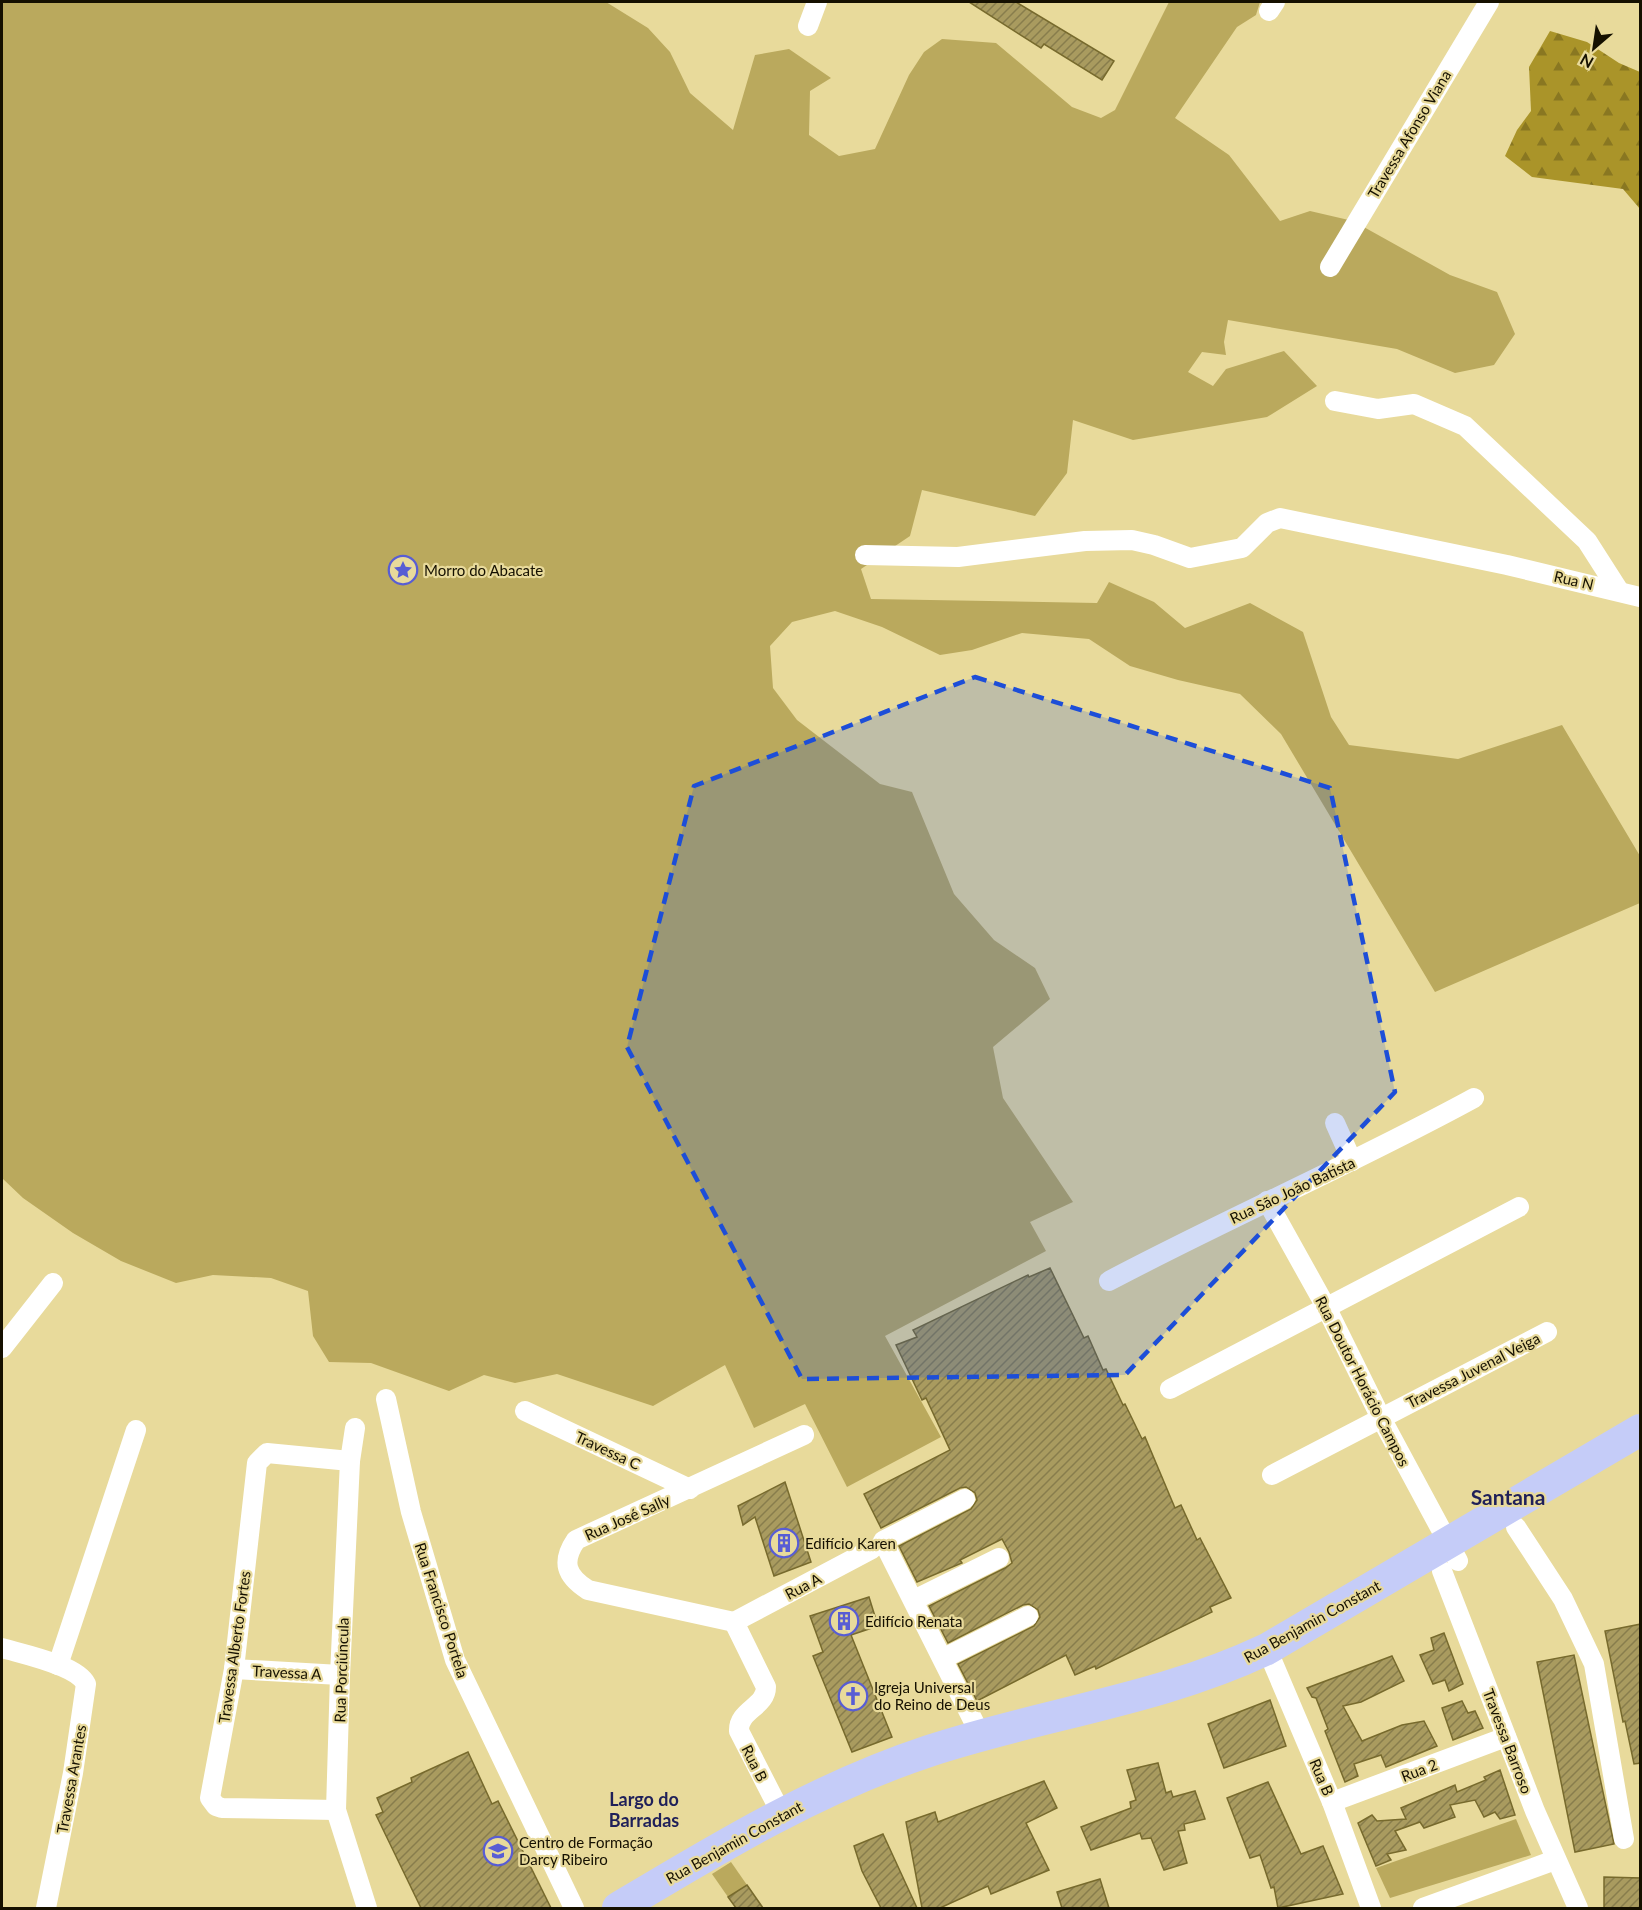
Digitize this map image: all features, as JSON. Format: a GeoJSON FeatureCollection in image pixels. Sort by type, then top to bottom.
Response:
{"type":"FeatureCollection","features":[{"type":"Feature","properties":{"kind":"main road","name":"Rua Benjamin Constant"},"geometry":{"type":"LineString","coordinates":[[853,1779],[924,1771],[1059,1738],[1215,1691],[1449,1558],[1641,1430]]}},
{"type":"Feature","properties":{"kind":"main road","name":"Rua Benjamin Constant"},"geometry":{"type":"LineString","coordinates":[[1449,1558],[1516,1527],[1641,1453]]}},
{"type":"Feature","properties":{"kind":"main road","name":"Rua Benjamin Constant"},"geometry":{"type":"LineString","coordinates":[[618,1908],[782,1813],[853,1779],[925,1752],[1271,1658]]}},
{"type":"Feature","properties":{"kind":"street"},"geometry":{"type":"LineString","coordinates":[[808,26],[817,2]]}},
{"type":"Feature","properties":{"kind":"street","name":"Travessa Afonso Viana"},"geometry":{"type":"LineString","coordinates":[[1330,267],[1489,2]]}},
{"type":"Feature","properties":{"kind":"street"},"geometry":{"type":"LineString","coordinates":[[1335,401],[1378,409],[1414,404],[1465,426],[1587,540],[1619,591]]}},
{"type":"Feature","properties":{"kind":"street","name":"Rua N"},"geometry":{"type":"LineString","coordinates":[[865,555],[957,556],[1085,541],[1132,540],[1154,544],[1190,558],[1242,548],[1251,542],[1267,523],[1280,518],[1507,565],[1641,597]]}},
{"type":"Feature","properties":{"kind":"street","name":"Rua São João Batista"},"geometry":{"type":"LineString","coordinates":[[1110,1281],[1267,1201],[1353,1161],[1474,1098]]}},
{"type":"Feature","properties":{"kind":"street"},"geometry":{"type":"LineString","coordinates":[[1335,1123],[1353,1161]]}},
{"type":"Feature","properties":{"kind":"street","name":"Rua Doutor Horácio Campos"},"geometry":{"type":"LineString","coordinates":[[1267,1201],[1326,1307],[1449,1558]]}},
{"type":"Feature","properties":{"kind":"street"},"geometry":{"type":"LineString","coordinates":[[1170,1389],[1520,1208]]}},
{"type":"Feature","properties":{"kind":"street"},"geometry":{"type":"LineString","coordinates":[[2,1348],[53,1283]]}},
{"type":"Feature","properties":{"kind":"street","name":"Travessa Juvenal Veiga"},"geometry":{"type":"LineString","coordinates":[[1272,1475],[1547,1332]]}},
{"type":"Feature","properties":{"kind":"street","name":"Rua Francisco Portela"},"geometry":{"type":"LineString","coordinates":[[386,1399],[411,1512],[455,1660],[574,1908]]}},
{"type":"Feature","properties":{"kind":"street","name":"Travessa C"},"geometry":{"type":"LineString","coordinates":[[525,1411],[690,1489]]}},
{"type":"Feature","properties":{"kind":"street","name":"Rua Porciúncula"},"geometry":{"type":"LineString","coordinates":[[355,1428],[350,1461],[336,1810],[367,1908]]}},
{"type":"Feature","properties":{"kind":"street"},"geometry":{"type":"LineString","coordinates":[[58,1665],[136,1430]]}},
{"type":"Feature","properties":{"kind":"street","name":"Rua José Sally"},"geometry":{"type":"LineString","coordinates":[[734,1622],[588,1590],[573,1581],[567,1567],[569,1550],[576,1540],[804,1436]]}},
{"type":"Feature","properties":{"kind":"street","name":"Travessa Alberto Fortes"},"geometry":{"type":"LineString","coordinates":[[336,1810],[222,1808],[212,1803],[212,1787],[234,1669],[256,1463],[262,1455],[267,1453],[350,1461]]}},
{"type":"Feature","properties":{"kind":"street"},"geometry":{"type":"LineString","coordinates":[[965,1499],[883,1541],[944,1658],[981,1736]]}},
{"type":"Feature","properties":{"kind":"street"},"geometry":{"type":"LineString","coordinates":[[1516,1527],[1563,1599],[1594,1664],[1624,1839]]}},
{"type":"Feature","properties":{"kind":"street","name":"Rua A"},"geometry":{"type":"LineString","coordinates":[[734,1622],[872,1549]]}},
{"type":"Feature","properties":{"kind":"street"},"geometry":{"type":"LineString","coordinates":[[914,1600],[999,1558]]}},
{"type":"Feature","properties":{"kind":"street","name":"Travessa Barroso"},"geometry":{"type":"LineString","coordinates":[[1449,1558],[1506,1737],[1555,1860],[1578,1908]]}},
{"type":"Feature","properties":{"kind":"street"},"geometry":{"type":"LineString","coordinates":[[944,1658],[1028,1616]]}},
{"type":"Feature","properties":{"kind":"street","name":"Rua B"},"geometry":{"type":"LineString","coordinates":[[734,1622],[766,1687],[765,1696],[741,1718],[739,1731],[782,1813]]}},
{"type":"Feature","properties":{"kind":"street","name":"Travessa Arantes"},"geometry":{"type":"LineString","coordinates":[[2,1648],[58,1665],[83,1678],[86,1688],[73,1773],[46,1908]]}},
{"type":"Feature","properties":{"kind":"street","name":"Rua B"},"geometry":{"type":"LineString","coordinates":[[1271,1658],[1332,1802],[1371,1908]]}},
{"type":"Feature","properties":{"kind":"street","name":"Travessa A"},"geometry":{"type":"LineString","coordinates":[[234,1669],[340,1675]]}},
{"type":"Feature","properties":{"kind":"street","name":"Rua 2"},"geometry":{"type":"LineString","coordinates":[[1332,1802],[1506,1737]]}},
{"type":"Feature","properties":{"kind":"street"},"geometry":{"type":"LineString","coordinates":[[1422,1908],[1555,1860]]}},
{"type":"Feature","properties":{"kind":"highlighted area"},"geometry":{"type":"Polygon","coordinates":[[[975,677],[1330,788],[1395,1092],[1125,1375],[802,1379],[627,1047],[694,786],[975,677]]]}},
{"type":"Feature","properties":{"kind":"shaded area"},"geometry":{"type":"Polygon","coordinates":[[[2,2],[606,2],[648,28],[670,52],[690,93],[733,130],[755,55],[789,49],[831,78],[810,91],[809,135],[839,156],[875,149],[909,75],[924,52],[942,39],[996,43],[1072,107],[1101,118],[1115,110],[1169,2],[1260,2],[1256,15],[1237,27],[1175,118],[1229,155],[1280,221],[1310,211],[1353,221],[1450,275],[1497,292],[1515,334],[1494,365],[1455,373],[1397,349],[1228,320],[1224,342],[1226,355],[1202,352],[1188,372],[1213,386],[1226,369],[1284,351],[1317,386],[1267,417],[1133,440],[1073,420],[1067,473],[1035,516],[922,490],[910,536],[861,569],[871,599],[1097,603],[1109,582],[1154,602],[1185,628],[1250,603],[1303,632],[1331,717],[1349,745],[1458,759],[1562,725],[1640,856],[1640,903],[1435,992],[1281,734],[1240,694],[1130,666],[1089,639],[1022,633],[972,650],[940,655],[882,627],[835,611],[792,622],[770,646],[773,688],[797,720],[880,784],[912,792],[954,894],[994,940],[1035,968],[1050,999],[993,1047],[1003,1098],[1073,1202],[1030,1222],[1046,1251],[885,1336],[941,1437],[847,1487],[805,1404],[754,1428],[725,1365],[653,1406],[557,1374],[515,1383],[484,1375],[449,1391],[371,1363],[329,1362],[313,1336],[308,1291],[271,1278],[213,1275],[176,1283],[121,1261],[73,1233],[23,1198],[2,1178],[2,2]]]}},
{"type":"Feature","properties":{"kind":"shaded area"},"geometry":{"type":"Polygon","coordinates":[[[1516,1819],[1531,1855],[1390,1898],[1376,1868],[1516,1819]]]}},
{"type":"Feature","properties":{"kind":"shaded area"},"geometry":{"type":"Polygon","coordinates":[[[731,1862],[747,1885],[728,1897],[712,1874],[731,1862]]]}},
{"type":"Feature","properties":{"kind":"green space"},"geometry":{"type":"Polygon","coordinates":[[[1550,31],[1587,42],[1619,63],[1640,72],[1640,209],[1623,189],[1532,177],[1505,156],[1517,130],[1531,111],[1529,67],[1550,31]]]}},
{"type":"Feature","properties":{"kind":"building"},"geometry":{"type":"Polygon","coordinates":[[[969,2],[1016,2],[1114,61],[1102,80],[1044,44],[1041,48],[969,2]]]}},
{"type":"Feature","properties":{"kind":"building"},"geometry":{"type":"Polygon","coordinates":[[[1050,1268],[1084,1338],[1088,1336],[1103,1370],[1106,1369],[1142,1439],[1145,1437],[1175,1508],[1181,1505],[1197,1540],[1200,1538],[1231,1598],[1210,1607],[1212,1612],[1096,1669],[1095,1666],[1075,1675],[1066,1655],[977,1701],[958,1664],[1034,1626],[1040,1617],[1038,1610],[1029,1604],[1023,1605],[948,1643],[929,1606],[1012,1563],[1002,1539],[960,1560],[962,1563],[917,1582],[899,1546],[971,1509],[977,1500],[975,1493],[966,1487],[960,1488],[881,1528],[864,1494],[950,1450],[926,1398],[922,1400],[896,1345],[917,1337],[913,1330],[1028,1275],[1029,1277],[1050,1268]]]}},
{"type":"Feature","properties":{"kind":"building","name":"Edifício Karen"},"geometry":{"type":"Polygon","coordinates":[[[785,1482],[811,1562],[774,1576],[755,1517],[743,1525],[738,1506],[785,1482]]]}},
{"type":"Feature","properties":{"kind":"building","name":"Igreja Universal do Reino de Deus"},"geometry":{"type":"Polygon","coordinates":[[[869,1597],[878,1626],[851,1635],[892,1737],[852,1752],[813,1656],[823,1652],[810,1616],[869,1597]]]}},
{"type":"Feature","properties":{"kind":"building"},"geometry":{"type":"Polygon","coordinates":[[[1641,1624],[1641,1763],[1634,1764],[1605,1631],[1641,1624]]]}},
{"type":"Feature","properties":{"kind":"building"},"geometry":{"type":"Polygon","coordinates":[[[1444,1633],[1463,1684],[1449,1691],[1445,1680],[1433,1684],[1420,1655],[1434,1650],[1431,1638],[1444,1633]]]}},
{"type":"Feature","properties":{"kind":"building"},"geometry":{"type":"Polygon","coordinates":[[[1574,1655],[1614,1844],[1575,1852],[1537,1662],[1574,1655]]]}},
{"type":"Feature","properties":{"kind":"building"},"geometry":{"type":"Polygon","coordinates":[[[1392,1656],[1404,1681],[1361,1702],[1343,1706],[1362,1741],[1402,1725],[1424,1721],[1437,1746],[1386,1767],[1381,1755],[1354,1764],[1358,1776],[1345,1782],[1325,1731],[1328,1729],[1316,1698],[1312,1697],[1307,1688],[1392,1656]]]}},
{"type":"Feature","properties":{"kind":"building"},"geometry":{"type":"Polygon","coordinates":[[[1270,1700],[1286,1746],[1224,1768],[1208,1724],[1270,1700]]]}},
{"type":"Feature","properties":{"kind":"building"},"geometry":{"type":"Polygon","coordinates":[[[1462,1701],[1468,1713],[1475,1711],[1483,1728],[1453,1740],[1442,1708],[1462,1701]]]}},
{"type":"Feature","properties":{"kind":"building"},"geometry":{"type":"Polygon","coordinates":[[[468,1752],[492,1804],[498,1801],[551,1908],[421,1908],[376,1815],[383,1812],[377,1798],[412,1782],[411,1778],[468,1752]]]}},
{"type":"Feature","properties":{"kind":"building"},"geometry":{"type":"Polygon","coordinates":[[[1158,1763],[1166,1793],[1171,1791],[1173,1797],[1195,1791],[1205,1819],[1184,1824],[1185,1830],[1178,1831],[1187,1863],[1164,1870],[1151,1838],[1142,1839],[1140,1833],[1091,1850],[1081,1827],[1131,1808],[1130,1802],[1136,1800],[1127,1770],[1158,1763]]]}},
{"type":"Feature","properties":{"kind":"building"},"geometry":{"type":"Polygon","coordinates":[[[1500,1770],[1515,1815],[1500,1819],[1495,1812],[1484,1817],[1475,1800],[1450,1805],[1455,1817],[1424,1828],[1420,1822],[1395,1831],[1406,1850],[1387,1854],[1391,1860],[1376,1866],[1358,1823],[1372,1815],[1377,1821],[1406,1819],[1401,1808],[1455,1785],[1457,1792],[1486,1780],[1484,1777],[1500,1770]]]}},
{"type":"Feature","properties":{"kind":"building"},"geometry":{"type":"Polygon","coordinates":[[[1044,1781],[1057,1808],[1026,1823],[1049,1870],[991,1894],[988,1886],[940,1908],[922,1908],[906,1822],[935,1812],[938,1822],[1044,1781]]]}},
{"type":"Feature","properties":{"kind":"building"},"geometry":{"type":"Polygon","coordinates":[[[1268,1782],[1301,1854],[1323,1846],[1343,1894],[1278,1908],[1274,1887],[1271,1888],[1260,1855],[1250,1858],[1227,1798],[1268,1782]]]}},
{"type":"Feature","properties":{"kind":"building"},"geometry":{"type":"Polygon","coordinates":[[[883,1834],[917,1908],[881,1908],[862,1871],[854,1846],[883,1834]]]}},
{"type":"Feature","properties":{"kind":"building"},"geometry":{"type":"Polygon","coordinates":[[[1604,1877],[1641,1878],[1641,1908],[1604,1908],[1604,1877]]]}},
{"type":"Feature","properties":{"kind":"building"},"geometry":{"type":"Polygon","coordinates":[[[1100,1879],[1109,1908],[1062,1908],[1057,1892],[1100,1879]]]}},
{"type":"Feature","properties":{"kind":"building"},"geometry":{"type":"Polygon","coordinates":[[[747,1885],[763,1908],[736,1908],[728,1897],[747,1885]]]}},
{"type":"Feature","properties":{"kind":"place","name":"Morro do Abacate"},"geometry":{"type":"Point","coordinates":[403,570]}},
{"type":"Feature","properties":{"kind":"place","name":"Edifício Karen"},"geometry":{"type":"Point","coordinates":[784,1543]}},
{"type":"Feature","properties":{"kind":"place","name":"Edifício Renata"},"geometry":{"type":"Point","coordinates":[844,1621]}},
{"type":"Feature","properties":{"kind":"place","name":"Igreja Universal do Reino de Deus"},"geometry":{"type":"Point","coordinates":[853,1696]}},
{"type":"Feature","properties":{"kind":"place","name":"Centro de Formação Darcy Ribeiro"},"geometry":{"type":"Point","coordinates":[498,1851]}},
{"type":"Feature","properties":{"kind":"district","name":"Santana"},"geometry":{"type":"Point","coordinates":[1508,1496]}},
{"type":"Feature","properties":{"kind":"district","name":"Largo do Barradas"},"geometry":{"type":"Point","coordinates":[644,1809]}}]}
